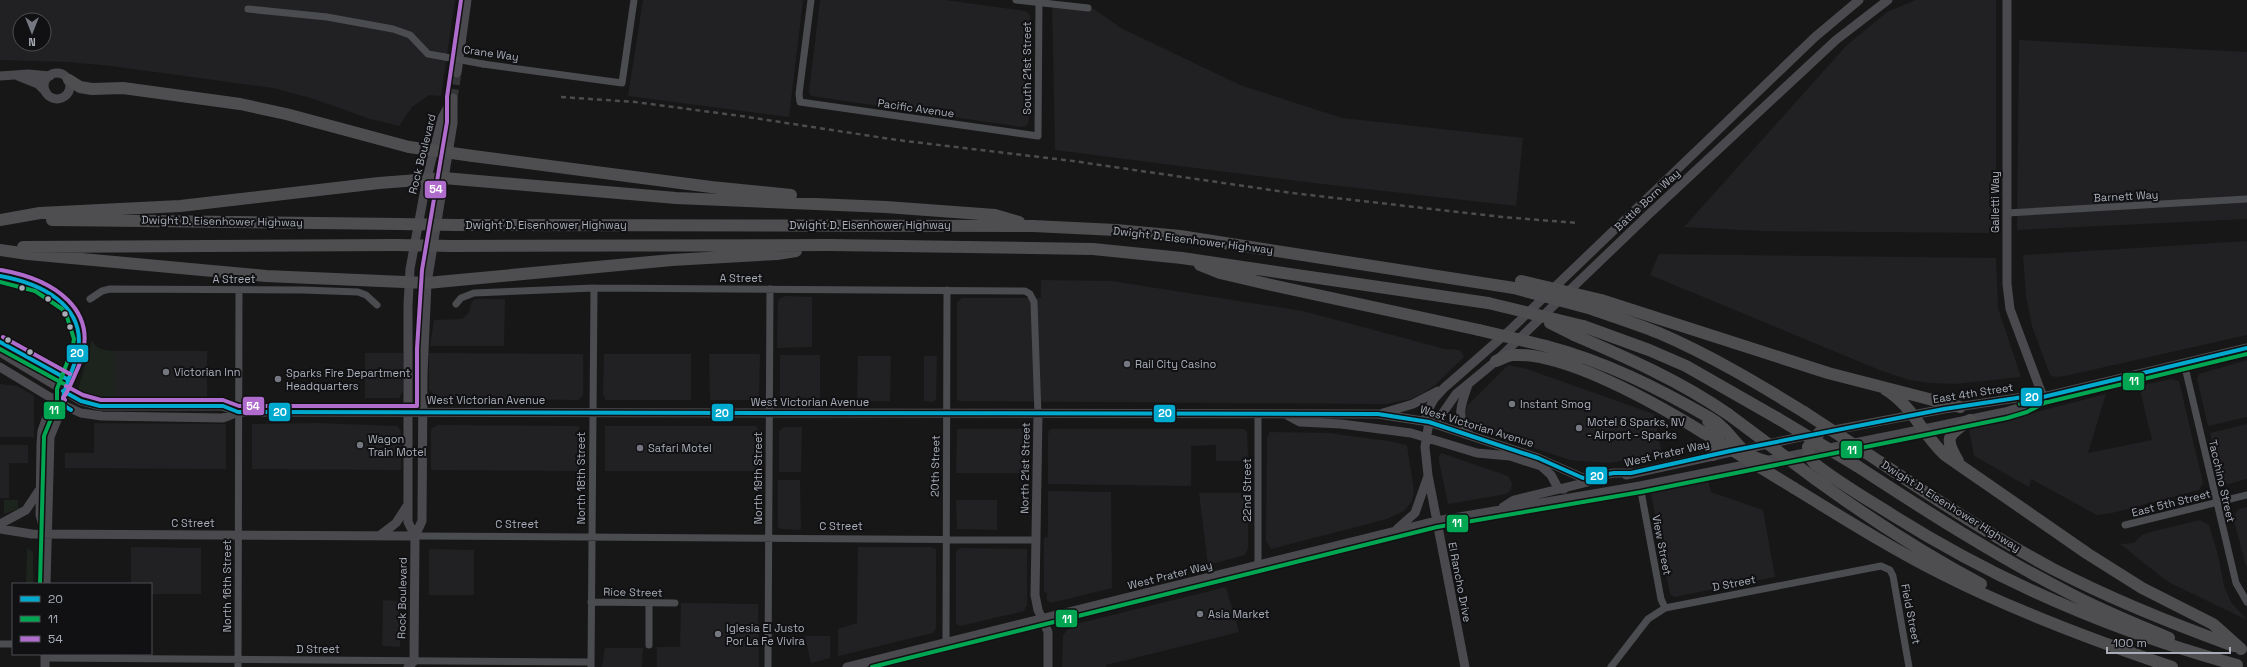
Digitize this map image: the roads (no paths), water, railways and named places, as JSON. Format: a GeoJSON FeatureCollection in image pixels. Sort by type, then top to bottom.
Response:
{"type":"FeatureCollection","features":[{"type":"Feature","properties":{"kind":"highway"},"geometry":{"type":"LineString","coordinates":[[69,80],[80,87],[92,89],[123,88],[240,104],[286,114],[409,147],[711,187],[797,196],[819,204]]}},
{"type":"Feature","properties":{"kind":"highway"},"geometry":{"type":"LineString","coordinates":[[0,220],[40,213],[180,206],[427,178],[444,178],[676,198],[819,204],[995,215],[1033,226]]}},
{"type":"Feature","properties":{"kind":"highway","name":"Dwight D. Eisenhower Highway"},"geometry":{"type":"LineString","coordinates":[[0,220],[144,220],[457,225],[1033,226],[1116,230],[1180,236],[1427,274],[1518,285],[1658,332],[1737,371],[1804,412],[1990,533],[2053,569],[2146,612],[2244,649]]}},
{"type":"Feature","properties":{"kind":"highway","name":"Dwight D. Eisenhower Highway"},"geometry":{"type":"LineString","coordinates":[[0,248],[395,245],[831,245],[1056,248],[1182,258],[1488,303],[1583,326],[1650,350],[1686,366],[1857,466],[1998,555],[2070,594],[2160,634],[2241,666]]}},
{"type":"Feature","properties":{"kind":"highway"},"geometry":{"type":"LineString","coordinates":[[0,248],[28,254],[233,273],[427,283],[656,262],[777,254],[831,245]]}},
{"type":"Feature","properties":{"kind":"highway"},"geometry":{"type":"LineString","coordinates":[[1182,258],[1220,273],[1363,306],[1479,330],[1546,346],[1589,359],[1624,373],[1720,424],[1741,449],[1755,458],[1766,461]]}},
{"type":"Feature","properties":{"kind":"highway"},"geometry":{"type":"LineString","coordinates":[[1518,285],[1601,300],[1768,354],[1885,388],[1960,407]]}},
{"type":"Feature","properties":{"kind":"highway"},"geometry":{"type":"LineString","coordinates":[[1531,313],[1574,335],[1637,361],[1674,380],[1728,414],[1876,523],[1927,556],[2082,634]]}},
{"type":"Feature","properties":{"kind":"highway"},"geometry":{"type":"LineString","coordinates":[[1496,360],[1511,355],[1527,355],[1561,364],[1635,394],[1704,433],[1900,551],[1944,575],[2012,607],[2172,667]]}},
{"type":"Feature","properties":{"kind":"highway"},"geometry":{"type":"LineString","coordinates":[[1885,388],[1904,402],[1936,447],[2088,554],[2142,588],[2213,624],[2244,649]]}},
{"type":"Feature","properties":{"kind":"highway"},"geometry":{"type":"LineString","coordinates":[[1695,410],[1717,432],[1719,444],[1713,455]]}},
{"type":"Feature","properties":{"kind":"highway"},"geometry":{"type":"LineString","coordinates":[[1960,463],[1951,450],[1950,440],[1955,431],[1970,420]]}},
{"type":"Feature","properties":{"kind":"highway"},"geometry":{"type":"LineString","coordinates":[[1819,434],[1810,443],[1809,452],[1811,459],[1821,469],[1905,523],[1984,568],[2060,605],[2117,628],[2183,650],[2241,666]]}},
{"type":"Feature","properties":{"kind":"main road"},"geometry":{"type":"LineString","coordinates":[[457,73],[467,0]]}},
{"type":"Feature","properties":{"kind":"main road","name":"Battle Born Way"},"geometry":{"type":"LineString","coordinates":[[1427,430],[1426,414],[1434,399],[1444,388],[1509,331],[1815,37],[1859,0]]}},
{"type":"Feature","properties":{"kind":"main road","name":"Battle Born Way"},"geometry":{"type":"LineString","coordinates":[[1427,430],[1440,417],[1456,394],[1496,360],[1647,216],[1836,40],[1888,0]]}},
{"type":"Feature","properties":{"kind":"main road","name":"Galletti Way"},"geometry":{"type":"LineString","coordinates":[[2007,0],[2007,284],[2010,309],[2043,397]]}},
{"type":"Feature","properties":{"kind":"main road"},"geometry":{"type":"LineString","coordinates":[[0,76],[18,76],[28,74],[50,76],[62,74],[69,80],[70,89],[65,96],[53,98],[38,84],[18,76]]}},
{"type":"Feature","properties":{"kind":"main road"},"geometry":{"type":"LineString","coordinates":[[46,92],[45,84],[50,76]]}},
{"type":"Feature","properties":{"kind":"main road","name":"Rock Boulevard"},"geometry":{"type":"LineString","coordinates":[[414,665],[415,536],[422,521],[423,354],[427,283],[453,123],[453,98],[442,118],[427,178],[409,283],[408,505],[409,527],[415,536]]}},
{"type":"Feature","properties":{"kind":"main road","name":"East 4th Street"},"geometry":{"type":"LineString","coordinates":[[1819,434],[1960,407],[2024,397],[2043,397],[2247,348]]}},
{"type":"Feature","properties":{"kind":"main road","name":"West Victorian Avenue"},"geometry":{"type":"LineString","coordinates":[[0,352],[63,391],[82,401],[100,406],[224,406],[238,412]]}},
{"type":"Feature","properties":{"kind":"main road","name":"West Victorian Avenue"},"geometry":{"type":"LineString","coordinates":[[0,367],[63,405],[80,413],[102,416],[223,418],[238,412],[1258,415],[1287,415],[1300,413],[1378,414],[1427,430],[1477,453],[1510,456],[1541,466],[1551,475],[1558,488]]}},
{"type":"Feature","properties":{"kind":"main road"},"geometry":{"type":"LineString","coordinates":[[1468,383],[1460,413],[1463,428],[1471,436]]}},
{"type":"Feature","properties":{"kind":"main road"},"geometry":{"type":"LineString","coordinates":[[1378,414],[1413,404],[1444,388]]}},
{"type":"Feature","properties":{"kind":"main road"},"geometry":{"type":"LineString","coordinates":[[46,534],[40,515],[41,438],[53,400],[63,391]]}},
{"type":"Feature","properties":{"kind":"main road"},"geometry":{"type":"LineString","coordinates":[[46,583],[46,534],[49,515],[50,437],[63,405],[63,391]]}},
{"type":"Feature","properties":{"kind":"main road","name":"West Prater Way"},"geometry":{"type":"LineString","coordinates":[[847,667],[1436,522],[1500,509],[1640,486],[1970,420],[2025,406],[2043,397]]}},
{"type":"Feature","properties":{"kind":"main road","name":"North 21st Street"},"geometry":{"type":"LineString","coordinates":[[1038,414],[1035,595],[1038,610],[1043,618],[1048,632],[1048,667]]}},
{"type":"Feature","properties":{"kind":"main road","name":"West Victorian Avenue"},"geometry":{"type":"LineString","coordinates":[[1287,415],[1300,422],[1427,430],[1471,436],[1538,458],[1583,478],[1614,473],[1631,474]]}},
{"type":"Feature","properties":{"kind":"main road","name":"El Rancho Drive"},"geometry":{"type":"LineString","coordinates":[[1427,430],[1428,475],[1465,667]]}},
{"type":"Feature","properties":{"kind":"main road","name":"West Prater Way"},"geometry":{"type":"LineString","coordinates":[[1500,509],[1514,500],[1558,488],[1819,434]]}},
{"type":"Feature","properties":{"kind":"main road"},"geometry":{"type":"LineString","coordinates":[[1393,532],[1410,519],[1415,513],[1428,475]]}},
{"type":"Feature","properties":{"kind":"main road"},"geometry":{"type":"LineString","coordinates":[[0,524],[26,510],[40,488]]}},
{"type":"Feature","properties":{"kind":"main road"},"geometry":{"type":"LineString","coordinates":[[1558,488],[1589,495]]}},
{"type":"Feature","properties":{"kind":"main road"},"geometry":{"type":"LineString","coordinates":[[379,536],[397,521],[408,505]]}},
{"type":"Feature","properties":{"kind":"main road","name":"C Street"},"geometry":{"type":"LineString","coordinates":[[0,529],[21,533],[46,534],[415,536]]}},
{"type":"Feature","properties":{"kind":"street","name":"Crane Way"},"geometry":{"type":"LineString","coordinates":[[248,9],[327,17],[393,29],[410,35],[428,54],[483,64],[622,83],[634,0]]}},
{"type":"Feature","properties":{"kind":"street","name":"Pacific Avenue"},"geometry":{"type":"LineString","coordinates":[[811,0],[799,94],[800,102],[1038,136]]}},
{"type":"Feature","properties":{"kind":"street"},"geometry":{"type":"LineString","coordinates":[[1016,0],[1039,1],[1088,8]]}},
{"type":"Feature","properties":{"kind":"street","name":"South 21st Street"},"geometry":{"type":"LineString","coordinates":[[1038,136],[1039,1]]}},
{"type":"Feature","properties":{"kind":"street","name":"Barnett Way"},"geometry":{"type":"LineString","coordinates":[[2007,214],[2247,199]]}},
{"type":"Feature","properties":{"kind":"street","name":"A Street"},"geometry":{"type":"LineString","coordinates":[[456,304],[461,298],[474,293],[594,288],[1017,290],[1030,294]]}},
{"type":"Feature","properties":{"kind":"street","name":"North 18th Street"},"geometry":{"type":"LineString","coordinates":[[591,664],[594,288]]}},
{"type":"Feature","properties":{"kind":"street","name":"A Street"},"geometry":{"type":"LineString","coordinates":[[90,299],[102,291],[110,289],[358,292],[366,295],[377,305]]}},
{"type":"Feature","properties":{"kind":"street","name":"North 19th Street"},"geometry":{"type":"LineString","coordinates":[[768,667],[770,289]]}},
{"type":"Feature","properties":{"kind":"street","name":"North 16th Street"},"geometry":{"type":"LineString","coordinates":[[238,663],[239,290]]}},
{"type":"Feature","properties":{"kind":"street","name":"20th Street"},"geometry":{"type":"LineString","coordinates":[[946,643],[947,290]]}},
{"type":"Feature","properties":{"kind":"street","name":"North 21st Street"},"geometry":{"type":"LineString","coordinates":[[1030,294],[1034,302],[1038,414]]}},
{"type":"Feature","properties":{"kind":"street","name":"Tacchino Street"},"geometry":{"type":"LineString","coordinates":[[2184,363],[2236,583],[2247,602]]}},
{"type":"Feature","properties":{"kind":"street","name":"22nd Street"},"geometry":{"type":"LineString","coordinates":[[1258,415],[1258,566]]}},
{"type":"Feature","properties":{"kind":"street","name":"View Street"},"geometry":{"type":"LineString","coordinates":[[1640,486],[1661,599],[1665,608]]}},
{"type":"Feature","properties":{"kind":"street","name":"East 5th Street"},"geometry":{"type":"LineString","coordinates":[[2124,525],[2247,495]]}},
{"type":"Feature","properties":{"kind":"street","name":"C Street"},"geometry":{"type":"LineString","coordinates":[[415,536],[1035,540]]}},
{"type":"Feature","properties":{"kind":"street","name":"D Street"},"geometry":{"type":"LineString","coordinates":[[1611,667],[1648,619],[1665,608],[1869,568],[1881,566],[1886,567]]}},
{"type":"Feature","properties":{"kind":"street","name":"Field Street"},"geometry":{"type":"LineString","coordinates":[[1886,567],[1893,576],[1909,667]]}},
{"type":"Feature","properties":{"kind":"street","name":"Rice Street"},"geometry":{"type":"LineString","coordinates":[[591,602],[674,603]]}},
{"type":"Feature","properties":{"kind":"street"},"geometry":{"type":"LineString","coordinates":[[649,645],[650,603]]}},
{"type":"Feature","properties":{"kind":"street"},"geometry":{"type":"LineString","coordinates":[[0,644],[12,644]]}},
{"type":"Feature","properties":{"kind":"street","name":"D Street"},"geometry":{"type":"LineString","coordinates":[[45,660],[414,665],[591,664]]}},
{"type":"Feature","properties":{"kind":"tunnel"},"geometry":{"type":"LineString","coordinates":[[453,98],[457,73]]}},
{"type":"Feature","properties":{"kind":"railway"},"geometry":{"type":"LineString","coordinates":[[561,97],[635,102],[741,116],[897,140],[1073,161],[1292,193],[1502,217],[1578,223]]}},
{"type":"Feature","properties":{"kind":"place","name":"Rail City Casino"},"geometry":{"type":"Point","coordinates":[1127,364]}},
{"type":"Feature","properties":{"kind":"place","name":"Victorian Inn"},"geometry":{"type":"Point","coordinates":[166,372]}},
{"type":"Feature","properties":{"kind":"place","name":"Sparks Fire Department Headquarters"},"geometry":{"type":"Point","coordinates":[278,379]}},
{"type":"Feature","properties":{"kind":"place","name":"Instant Smog"},"geometry":{"type":"Point","coordinates":[1512,404]}},
{"type":"Feature","properties":{"kind":"place","name":"Motel 6 Sparks, NV - Airport - Sparks"},"geometry":{"type":"Point","coordinates":[1579,428]}},
{"type":"Feature","properties":{"kind":"place","name":"Wagon Train Motel"},"geometry":{"type":"Point","coordinates":[360,445]}},
{"type":"Feature","properties":{"kind":"place","name":"Safari Motel"},"geometry":{"type":"Point","coordinates":[640,448]}},
{"type":"Feature","properties":{"kind":"place","name":"Asia Market"},"geometry":{"type":"Point","coordinates":[1200,614]}},
{"type":"Feature","properties":{"kind":"place","name":"Iglesia El Justo Por La Fe Vivira"},"geometry":{"type":"Point","coordinates":[718,634]}}]}
